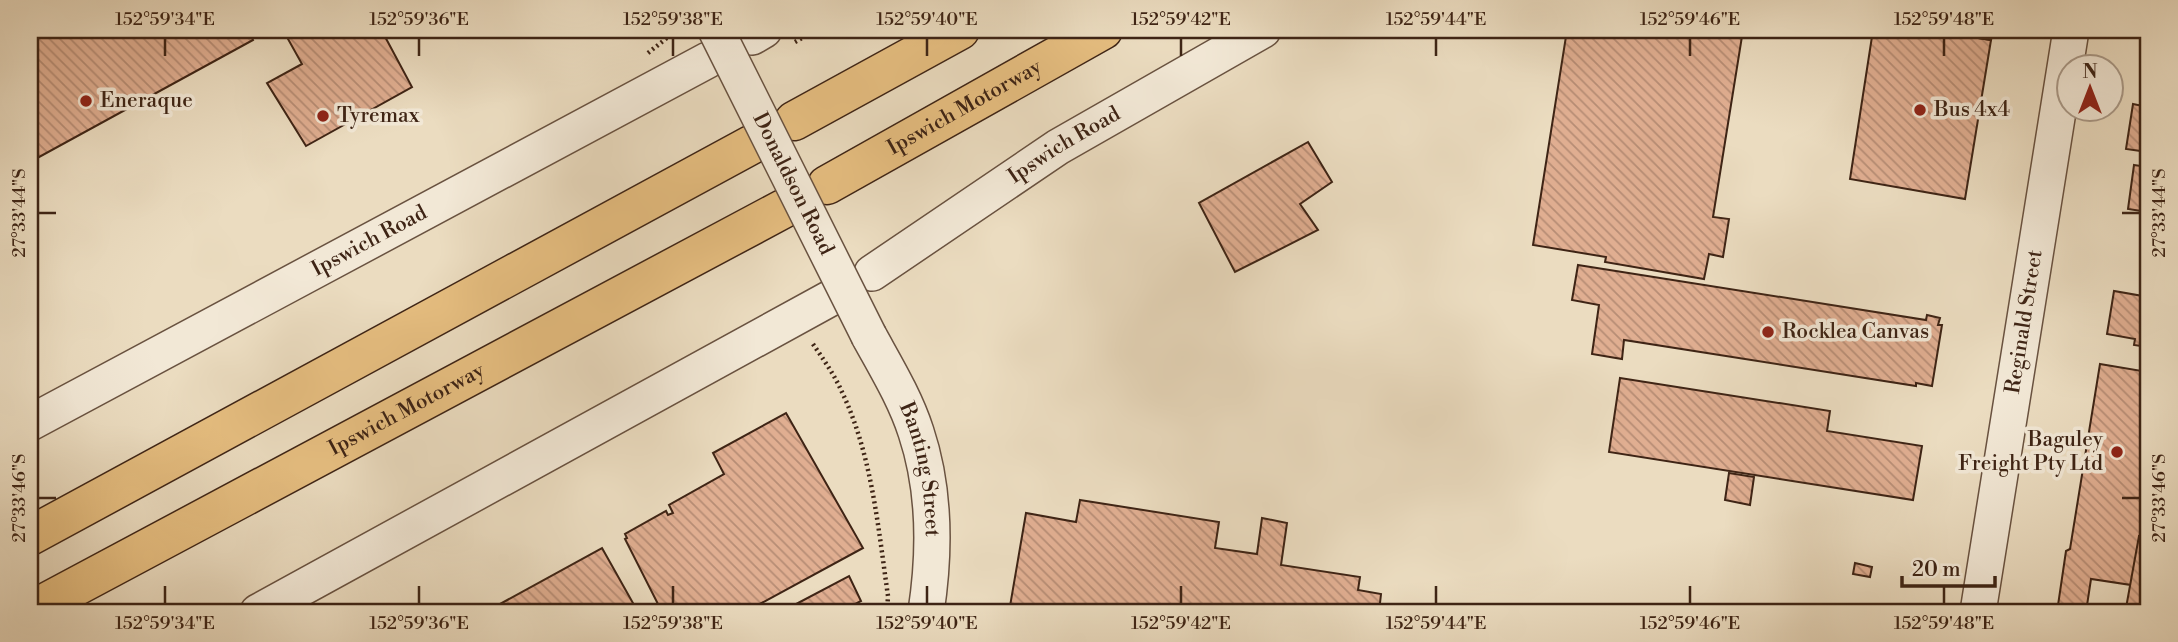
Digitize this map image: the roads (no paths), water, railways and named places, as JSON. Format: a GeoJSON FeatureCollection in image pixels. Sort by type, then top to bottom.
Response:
{"type":"FeatureCollection","features":[{"type":"Feature","properties":{"kind":"highway"},"geometry":{"type":"LineString","coordinates":[[794,121],[960,30]]}},
{"type":"Feature","properties":{"kind":"highway","name":"Ipswich Motorway"},"geometry":{"type":"LineString","coordinates":[[827,185],[1102,30]]}},
{"type":"Feature","properties":{"kind":"highway"},"geometry":{"type":"LineString","coordinates":[[30,536],[751,145]]}},
{"type":"Feature","properties":{"kind":"highway","name":"Ipswich Motorway"},"geometry":{"type":"LineString","coordinates":[[30,611],[783,209]]}},
{"type":"Feature","properties":{"kind":"street","name":"Ipswich Road"},"geometry":{"type":"LineString","coordinates":[[872,273],[1058,147],[1263,30]]}},
{"type":"Feature","properties":{"kind":"street","name":"Reginald Street"},"geometry":{"type":"LineString","coordinates":[[1978,612],[2071,30]]}},
{"type":"Feature","properties":{"kind":"street","name":"Ipswich Road"},"geometry":{"type":"LineString","coordinates":[[30,424],[712,45]]}},
{"type":"Feature","properties":{"kind":"street","name":"Donaldson Road"},"geometry":{"type":"LineString","coordinates":[[712,45],[869,336]]}},
{"type":"Feature","properties":{"kind":"street"},"geometry":{"type":"LineString","coordinates":[[258,612],[829,299]]}},
{"type":"Feature","properties":{"kind":"street","name":"Banting Street"},"geometry":{"type":"LineString","coordinates":[[869,336],[916,430],[925,467],[932,549],[926,612]]}},
{"type":"Feature","properties":{"kind":"place","name":"Eneraque"},"geometry":{"type":"Point","coordinates":[86,101]}},
{"type":"Feature","properties":{"kind":"place","name":"Bus 4x4"},"geometry":{"type":"Point","coordinates":[1920,110]}},
{"type":"Feature","properties":{"kind":"place","name":"Tyremax"},"geometry":{"type":"Point","coordinates":[323,116]}},
{"type":"Feature","properties":{"kind":"place","name":"Rocklea Canvas"},"geometry":{"type":"Point","coordinates":[1768,332]}},
{"type":"Feature","properties":{"kind":"place","name":"Baguley Freight Pty Ltd"},"geometry":{"type":"Point","coordinates":[2117,452]}}]}
